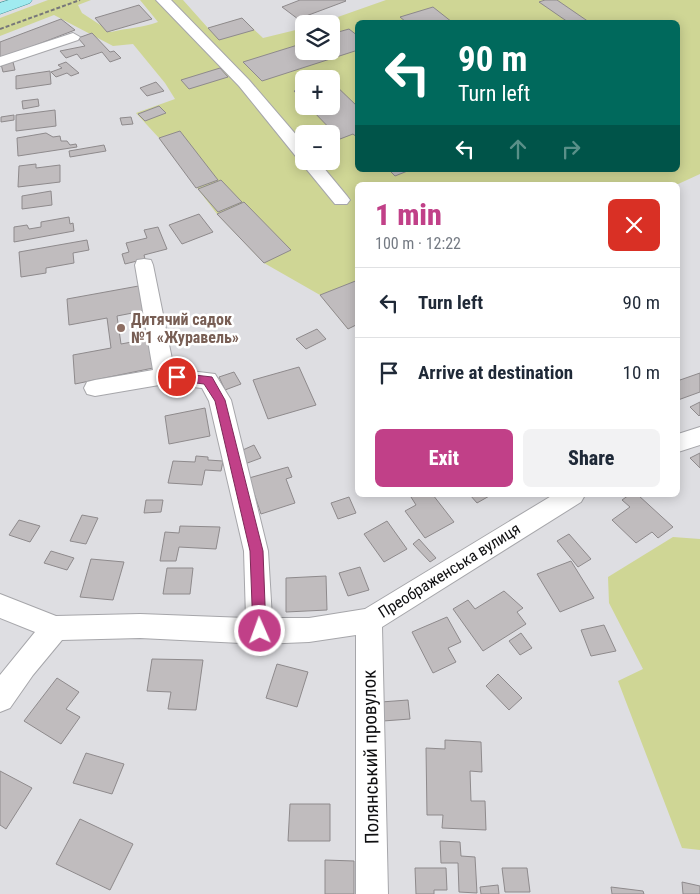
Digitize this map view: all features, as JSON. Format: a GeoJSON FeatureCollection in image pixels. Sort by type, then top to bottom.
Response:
{"type":"FeatureCollection","features":[{"type":"Feature","properties":{"kind":"main road"},"geometry":{"type":"LineString","coordinates":[[0,9],[24,0]]}},
{"type":"Feature","properties":{"kind":"street"},"geometry":{"type":"LineString","coordinates":[[162,0],[244,83],[295,144]]}},
{"type":"Feature","properties":{"kind":"street"},"geometry":{"type":"LineString","coordinates":[[0,62],[73,37]]}},
{"type":"Feature","properties":{"kind":"street"},"geometry":{"type":"LineString","coordinates":[[316,170],[341,200]]}},
{"type":"Feature","properties":{"kind":"street"},"geometry":{"type":"LineString","coordinates":[[144,265],[165,376]]}},
{"type":"Feature","properties":{"kind":"street"},"geometry":{"type":"LineString","coordinates":[[95,388],[165,376],[208,380],[220,400],[256,551],[260,631]]}},
{"type":"Feature","properties":{"kind":"street"},"geometry":{"type":"LineString","coordinates":[[680,442],[700,436]]}},
{"type":"Feature","properties":{"kind":"street","name":"Преображенська вулиця"},"geometry":{"type":"LineString","coordinates":[[56,628],[140,626],[260,631],[309,630],[369,620],[570,497]]}},
{"type":"Feature","properties":{"kind":"street"},"geometry":{"type":"LineString","coordinates":[[0,606],[56,628],[22,666],[0,698]]}},
{"type":"Feature","properties":{"kind":"street","name":"Полянський провулок"},"geometry":{"type":"LineString","coordinates":[[369,620],[372,894]]}},
{"type":"Feature","properties":{"kind":"path"},"geometry":{"type":"LineString","coordinates":[[0,29],[80,0]]}},
{"type":"Feature","properties":{"kind":"green space"},"geometry":{"type":"Polygon","coordinates":[[[48,0],[91,0],[78,5],[82,13],[111,32],[158,22],[140,0],[183,0],[208,28],[242,18],[263,38],[295,30],[295,60],[340,60],[340,16],[386,0],[700,0],[700,174],[680,183],[355,182],[355,325],[348,329],[320,295],[264,263],[217,214],[159,138],[136,113],[175,99],[165,83],[133,44],[113,46],[54,15],[0,36],[0,18],[48,0]]]}},
{"type":"Feature","properties":{"kind":"green space"},"geometry":{"type":"Polygon","coordinates":[[[673,537],[700,539],[700,850],[682,848],[618,681],[643,669],[609,603],[608,577],[673,537]]]}},
{"type":"Feature","properties":{"kind":"building"},"geometry":{"type":"Polygon","coordinates":[[[300,0],[346,1],[309,15],[295,15],[295,17],[282,7],[300,0]]]}},
{"type":"Feature","properties":{"kind":"building"},"geometry":{"type":"Polygon","coordinates":[[[557,0],[586,20],[565,20],[539,2],[557,0]]]}},
{"type":"Feature","properties":{"kind":"building"},"geometry":{"type":"Polygon","coordinates":[[[139,5],[152,19],[107,32],[95,18],[139,5]]]}},
{"type":"Feature","properties":{"kind":"building"},"geometry":{"type":"Polygon","coordinates":[[[433,7],[449,20],[404,20],[400,17],[433,7]]]}},
{"type":"Feature","properties":{"kind":"building"},"geometry":{"type":"Polygon","coordinates":[[[242,18],[254,30],[219,40],[208,28],[242,18]]]}},
{"type":"Feature","properties":{"kind":"building"},"geometry":{"type":"Polygon","coordinates":[[[61,19],[75,30],[2,58],[0,56],[0,42],[61,19]]]}},
{"type":"Feature","properties":{"kind":"building"},"geometry":{"type":"Polygon","coordinates":[[[349,29],[355,34],[355,51],[340,56],[340,32],[349,29]]]}},
{"type":"Feature","properties":{"kind":"building"},"geometry":{"type":"Polygon","coordinates":[[[92,33],[110,52],[114,51],[121,58],[110,62],[102,52],[81,59],[77,54],[66,58],[60,51],[85,46],[78,38],[92,33]]]}},
{"type":"Feature","properties":{"kind":"building"},"geometry":{"type":"Polygon","coordinates":[[[295,46],[295,60],[327,60],[262,81],[243,62],[295,46]]]}},
{"type":"Feature","properties":{"kind":"building"},"geometry":{"type":"Polygon","coordinates":[[[13,62],[15,70],[3,72],[1,64],[13,62]]]}},
{"type":"Feature","properties":{"kind":"building"},"geometry":{"type":"Polygon","coordinates":[[[66,62],[79,73],[71,76],[67,73],[56,77],[51,72],[62,68],[58,65],[66,62]]]}},
{"type":"Feature","properties":{"kind":"building"},"geometry":{"type":"Polygon","coordinates":[[[220,68],[228,77],[189,89],[181,80],[220,68]]]}},
{"type":"Feature","properties":{"kind":"building"},"geometry":{"type":"Polygon","coordinates":[[[50,71],[51,84],[16,89],[16,76],[50,71]]]}},
{"type":"Feature","properties":{"kind":"building"},"geometry":{"type":"Polygon","coordinates":[[[156,82],[164,91],[147,96],[140,88],[156,82]]]}},
{"type":"Feature","properties":{"kind":"building"},"geometry":{"type":"Polygon","coordinates":[[[340,90],[355,104],[355,136],[353,134],[340,139],[340,125],[326,125],[317,115],[340,115],[340,90]]]}},
{"type":"Feature","properties":{"kind":"building"},"geometry":{"type":"Polygon","coordinates":[[[38,99],[39,106],[23,109],[22,101],[38,99]]]}},
{"type":"Feature","properties":{"kind":"building"},"geometry":{"type":"Polygon","coordinates":[[[159,106],[166,113],[145,121],[138,114],[159,106]]]}},
{"type":"Feature","properties":{"kind":"building"},"geometry":{"type":"Polygon","coordinates":[[[55,110],[56,126],[16,131],[16,115],[55,110]]]}},
{"type":"Feature","properties":{"kind":"building"},"geometry":{"type":"Polygon","coordinates":[[[14,115],[14,120],[1,122],[1,117],[14,115]]]}},
{"type":"Feature","properties":{"kind":"building"},"geometry":{"type":"Polygon","coordinates":[[[131,117],[133,124],[122,125],[120,118],[131,117]]]}},
{"type":"Feature","properties":{"kind":"building"},"geometry":{"type":"Polygon","coordinates":[[[180,131],[218,180],[196,188],[159,138],[180,131]]]}},
{"type":"Feature","properties":{"kind":"building"},"geometry":{"type":"Polygon","coordinates":[[[46,133],[53,137],[60,136],[61,141],[67,141],[70,145],[76,144],[77,147],[18,156],[17,138],[46,133]]]}},
{"type":"Feature","properties":{"kind":"building"},"geometry":{"type":"Polygon","coordinates":[[[104,145],[106,151],[70,157],[69,151],[104,145]]]}},
{"type":"Feature","properties":{"kind":"building"},"geometry":{"type":"Polygon","coordinates":[[[36,164],[36,168],[60,165],[60,182],[18,187],[19,166],[36,164]]]}},
{"type":"Feature","properties":{"kind":"building"},"geometry":{"type":"Polygon","coordinates":[[[391,172],[405,172],[395,176],[391,172]]]}},
{"type":"Feature","properties":{"kind":"building"},"geometry":{"type":"Polygon","coordinates":[[[221,180],[242,202],[218,212],[198,189],[221,180]]]}},
{"type":"Feature","properties":{"kind":"building"},"geometry":{"type":"Polygon","coordinates":[[[51,191],[52,205],[22,209],[22,196],[51,191]]]}},
{"type":"Feature","properties":{"kind":"building"},"geometry":{"type":"Polygon","coordinates":[[[244,202],[291,250],[264,263],[217,214],[244,202]]]}},
{"type":"Feature","properties":{"kind":"building"},"geometry":{"type":"Polygon","coordinates":[[[199,214],[213,232],[182,244],[169,225],[199,214]]]}},
{"type":"Feature","properties":{"kind":"building"},"geometry":{"type":"Polygon","coordinates":[[[69,217],[70,224],[73,223],[74,231],[14,242],[14,227],[27,225],[29,229],[41,227],[41,222],[69,217]]]}},
{"type":"Feature","properties":{"kind":"building"},"geometry":{"type":"Polygon","coordinates":[[[158,227],[167,249],[144,255],[145,259],[125,264],[122,254],[129,252],[126,243],[147,238],[144,230],[158,227]]]}},
{"type":"Feature","properties":{"kind":"building"},"geometry":{"type":"Polygon","coordinates":[[[87,240],[89,250],[73,253],[74,263],[46,268],[46,273],[21,277],[19,252],[87,240]]]}},
{"type":"Feature","properties":{"kind":"building"},"geometry":{"type":"Polygon","coordinates":[[[355,281],[355,326],[348,329],[320,295],[355,281]]]}},
{"type":"Feature","properties":{"kind":"building"},"geometry":{"type":"Polygon","coordinates":[[[144,285],[148,310],[117,316],[121,344],[153,338],[158,367],[75,384],[73,355],[111,348],[107,318],[69,325],[67,299],[144,285]]]}},
{"type":"Feature","properties":{"kind":"building"},"geometry":{"type":"Polygon","coordinates":[[[317,329],[326,339],[306,349],[296,339],[317,329]]]}},
{"type":"Feature","properties":{"kind":"building"},"geometry":{"type":"Polygon","coordinates":[[[299,367],[316,405],[268,419],[253,380],[299,367]]]}},
{"type":"Feature","properties":{"kind":"building"},"geometry":{"type":"Polygon","coordinates":[[[234,372],[241,384],[225,390],[219,377],[234,372]]]}},
{"type":"Feature","properties":{"kind":"building"},"geometry":{"type":"Polygon","coordinates":[[[700,373],[700,392],[680,399],[680,380],[700,373]]]}},
{"type":"Feature","properties":{"kind":"building"},"geometry":{"type":"Polygon","coordinates":[[[700,402],[700,415],[699,416],[690,407],[700,402]]]}},
{"type":"Feature","properties":{"kind":"building"},"geometry":{"type":"Polygon","coordinates":[[[205,408],[210,436],[169,444],[165,416],[205,408]]]}},
{"type":"Feature","properties":{"kind":"building"},"geometry":{"type":"Polygon","coordinates":[[[254,445],[261,458],[242,465],[236,453],[254,445]]]}},
{"type":"Feature","properties":{"kind":"building"},"geometry":{"type":"Polygon","coordinates":[[[700,453],[700,468],[690,458],[700,453]]]}},
{"type":"Feature","properties":{"kind":"building"},"geometry":{"type":"Polygon","coordinates":[[[196,456],[208,457],[208,460],[223,461],[221,471],[205,470],[202,485],[168,483],[173,461],[195,462],[196,456]]]}},
{"type":"Feature","properties":{"kind":"building"},"geometry":{"type":"Polygon","coordinates":[[[288,467],[292,477],[286,479],[295,503],[261,514],[249,478],[288,467]]]}},
{"type":"Feature","properties":{"kind":"building"},"geometry":{"type":"Polygon","coordinates":[[[349,497],[356,513],[338,519],[331,503],[349,497]]]}},
{"type":"Feature","properties":{"kind":"building"},"geometry":{"type":"Polygon","coordinates":[[[411,497],[435,497],[454,522],[425,538],[405,511],[416,505],[411,497]]]}},
{"type":"Feature","properties":{"kind":"building"},"geometry":{"type":"Polygon","coordinates":[[[472,497],[488,497],[477,503],[472,497]]]}},
{"type":"Feature","properties":{"kind":"building"},"geometry":{"type":"Polygon","coordinates":[[[626,497],[640,497],[673,527],[658,538],[652,532],[636,543],[612,520],[630,507],[622,500],[626,497]]]}},
{"type":"Feature","properties":{"kind":"building"},"geometry":{"type":"Polygon","coordinates":[[[146,500],[163,500],[161,512],[144,513],[146,500]]]}},
{"type":"Feature","properties":{"kind":"building"},"geometry":{"type":"Polygon","coordinates":[[[82,515],[98,518],[86,544],[70,541],[82,515]]]}},
{"type":"Feature","properties":{"kind":"building"},"geometry":{"type":"Polygon","coordinates":[[[19,520],[40,526],[30,542],[9,535],[19,520]]]}},
{"type":"Feature","properties":{"kind":"building"},"geometry":{"type":"Polygon","coordinates":[[[387,521],[407,549],[384,562],[364,534],[387,521]]]}},
{"type":"Feature","properties":{"kind":"building"},"geometry":{"type":"Polygon","coordinates":[[[180,526],[220,527],[216,549],[179,547],[176,561],[160,561],[165,532],[179,533],[180,526]]]}},
{"type":"Feature","properties":{"kind":"building"},"geometry":{"type":"Polygon","coordinates":[[[569,534],[591,559],[578,567],[557,541],[569,534]]]}},
{"type":"Feature","properties":{"kind":"building"},"geometry":{"type":"Polygon","coordinates":[[[419,539],[436,558],[430,562],[413,544],[419,539]]]}},
{"type":"Feature","properties":{"kind":"building"},"geometry":{"type":"Polygon","coordinates":[[[51,551],[74,558],[67,570],[44,563],[51,551]]]}},
{"type":"Feature","properties":{"kind":"building"},"geometry":{"type":"Polygon","coordinates":[[[91,559],[124,562],[113,600],[80,597],[91,559]]]}},
{"type":"Feature","properties":{"kind":"building"},"geometry":{"type":"Polygon","coordinates":[[[571,561],[594,598],[560,612],[537,574],[571,561]]]}},
{"type":"Feature","properties":{"kind":"building"},"geometry":{"type":"Polygon","coordinates":[[[360,567],[369,590],[348,596],[339,573],[360,567]]]}},
{"type":"Feature","properties":{"kind":"building"},"geometry":{"type":"Polygon","coordinates":[[[167,568],[193,568],[190,594],[163,594],[167,568]]]}},
{"type":"Feature","properties":{"kind":"building"},"geometry":{"type":"Polygon","coordinates":[[[326,576],[327,610],[286,612],[286,578],[326,576]]]}},
{"type":"Feature","properties":{"kind":"building"},"geometry":{"type":"Polygon","coordinates":[[[504,591],[523,608],[517,612],[526,624],[483,651],[453,609],[468,600],[475,609],[504,591]]]}},
{"type":"Feature","properties":{"kind":"building"},"geometry":{"type":"Polygon","coordinates":[[[447,617],[461,642],[448,648],[456,662],[433,673],[412,632],[447,617]]]}},
{"type":"Feature","properties":{"kind":"building"},"geometry":{"type":"Polygon","coordinates":[[[604,625],[616,651],[591,656],[581,630],[604,625]]]}},
{"type":"Feature","properties":{"kind":"building"},"geometry":{"type":"Polygon","coordinates":[[[521,633],[532,648],[520,655],[509,641],[521,633]]]}},
{"type":"Feature","properties":{"kind":"building"},"geometry":{"type":"Polygon","coordinates":[[[152,659],[203,660],[196,710],[168,709],[171,692],[147,691],[152,659]]]}},
{"type":"Feature","properties":{"kind":"building"},"geometry":{"type":"Polygon","coordinates":[[[277,664],[308,672],[297,707],[266,698],[277,664]]]}},
{"type":"Feature","properties":{"kind":"building"},"geometry":{"type":"Polygon","coordinates":[[[498,674],[522,698],[509,710],[486,686],[498,674]]]}},
{"type":"Feature","properties":{"kind":"building"},"geometry":{"type":"Polygon","coordinates":[[[57,678],[79,692],[66,709],[80,717],[61,744],[24,721],[57,678]]]}},
{"type":"Feature","properties":{"kind":"building"},"geometry":{"type":"Polygon","coordinates":[[[408,700],[410,719],[383,721],[381,702],[408,700]]]}},
{"type":"Feature","properties":{"kind":"building"},"geometry":{"type":"Polygon","coordinates":[[[445,740],[481,742],[482,772],[470,771],[471,801],[485,801],[486,830],[442,828],[443,815],[427,815],[426,748],[445,749],[445,740]]]}},
{"type":"Feature","properties":{"kind":"building"},"geometry":{"type":"Polygon","coordinates":[[[86,753],[124,764],[112,794],[73,783],[86,753]]]}},
{"type":"Feature","properties":{"kind":"building"},"geometry":{"type":"Polygon","coordinates":[[[0,771],[32,788],[6,829],[0,825],[0,771]]]}},
{"type":"Feature","properties":{"kind":"building"},"geometry":{"type":"Polygon","coordinates":[[[290,804],[330,804],[330,841],[288,841],[290,804]]]}},
{"type":"Feature","properties":{"kind":"building"},"geometry":{"type":"Polygon","coordinates":[[[80,819],[133,844],[110,890],[56,864],[80,819]]]}},
{"type":"Feature","properties":{"kind":"building"},"geometry":{"type":"Polygon","coordinates":[[[440,841],[460,842],[461,856],[475,857],[477,893],[459,892],[458,863],[441,863],[440,841]]]}},
{"type":"Feature","properties":{"kind":"building"},"geometry":{"type":"Polygon","coordinates":[[[325,860],[354,861],[354,894],[325,894],[325,860]]]}},
{"type":"Feature","properties":{"kind":"building"},"geometry":{"type":"Polygon","coordinates":[[[415,868],[446,868],[447,890],[434,890],[434,894],[416,894],[415,868]]]}},
{"type":"Feature","properties":{"kind":"building"},"geometry":{"type":"Polygon","coordinates":[[[502,868],[527,868],[530,892],[505,892],[502,868]]]}},
{"type":"Feature","properties":{"kind":"building"},"geometry":{"type":"Polygon","coordinates":[[[682,882],[700,886],[700,894],[683,894],[682,882]]]}},
{"type":"Feature","properties":{"kind":"building"},"geometry":{"type":"Polygon","coordinates":[[[498,885],[499,894],[481,894],[480,887],[498,885]]]}},
{"type":"Feature","properties":{"kind":"building"},"geometry":{"type":"Polygon","coordinates":[[[611,887],[643,891],[644,894],[612,894],[611,887]]]}},
{"type":"Feature","properties":{"kind":"place","name":"Дитячий садок №1 «Журавель»"},"geometry":{"type":"Point","coordinates":[121,328]}},
{"type":"Feature","properties":{"kind":"route"},"geometry":{"type":"LineString","coordinates":[[177,377],[208,380],[220,400],[256,551],[260,631]]}}]}
